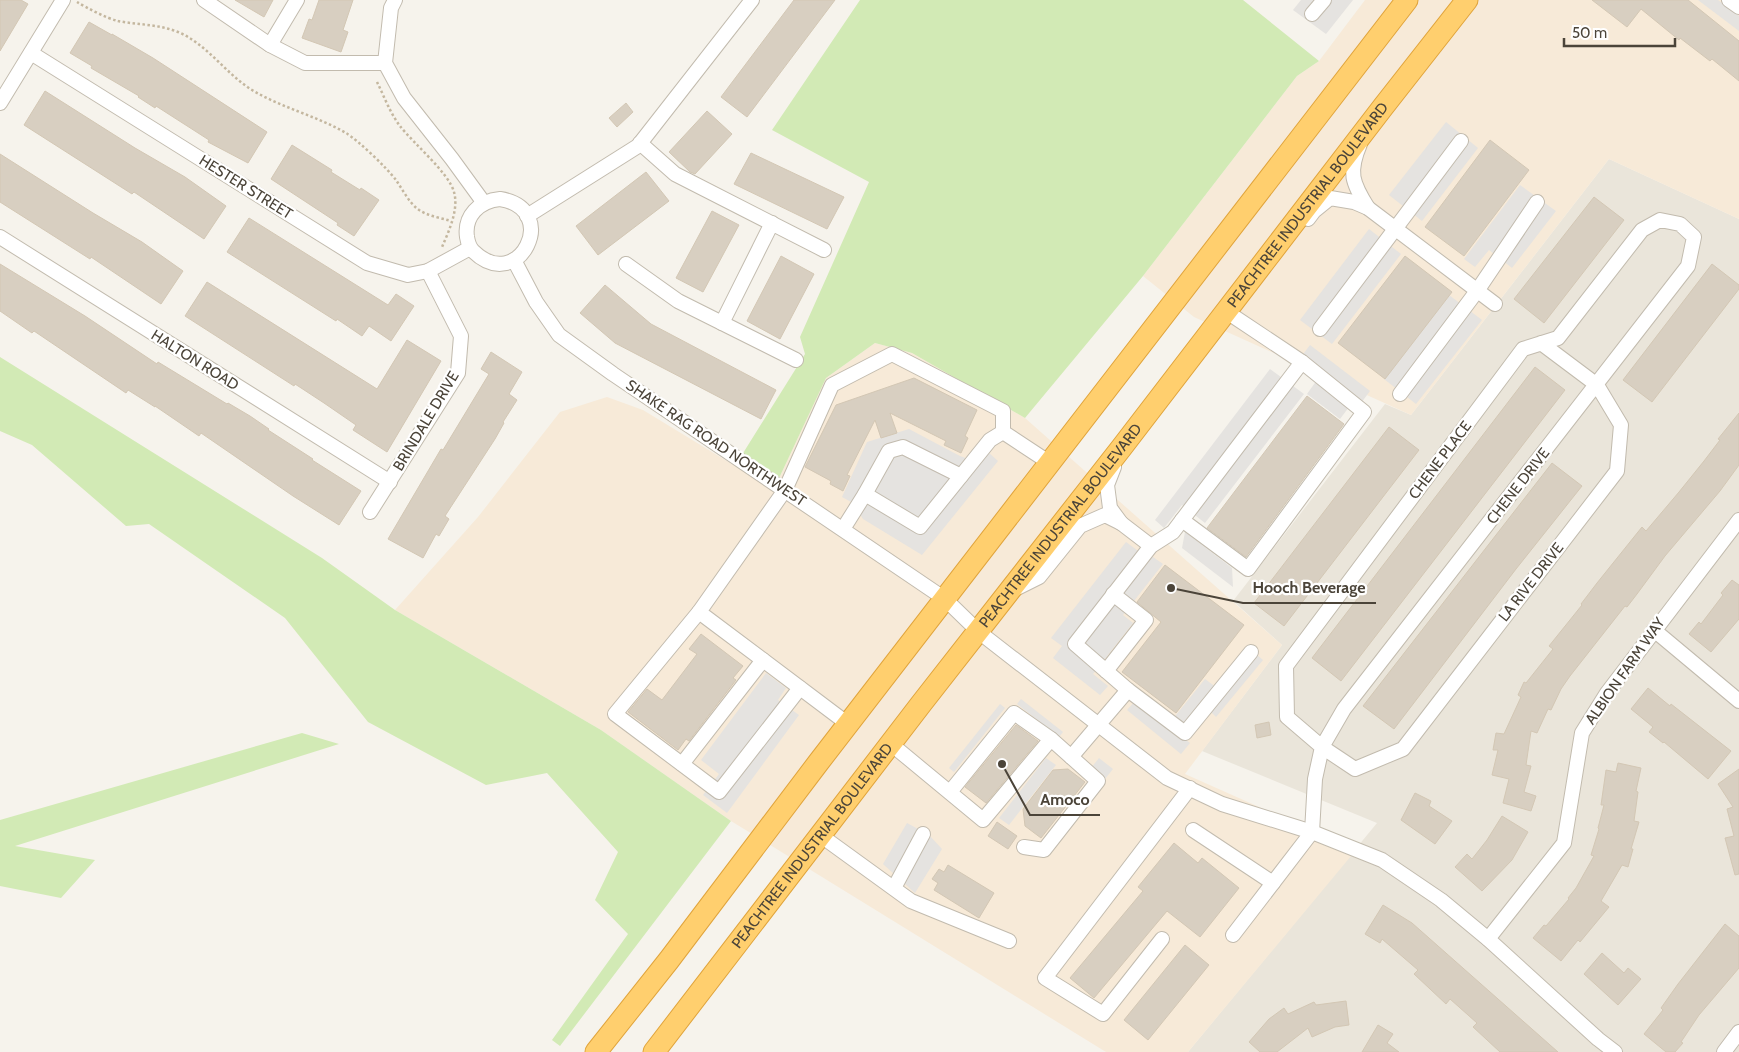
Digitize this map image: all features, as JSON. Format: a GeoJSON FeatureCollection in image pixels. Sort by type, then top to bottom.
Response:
{"type":"FeatureCollection","features":[{"type":"Feature","properties":{"kind":"highway"},"geometry":{"type":"LineString","coordinates":[[596,1052],[669,960],[848,724],[1407,0]]}},
{"type":"Feature","properties":{"kind":"highway","name":"PEACHTREE INDUSTRIAL BOULEVARD"},"geometry":{"type":"LineString","coordinates":[[654,1052],[890,744],[979,632],[1467,0]]}},
{"type":"Feature","properties":{"kind":"street"},"geometry":{"type":"LineString","coordinates":[[0,103],[62,0]]}},
{"type":"Feature","properties":{"kind":"street"},"geometry":{"type":"LineString","coordinates":[[204,0],[270,45],[305,63],[385,64]]}},
{"type":"Feature","properties":{"kind":"street"},"geometry":{"type":"LineString","coordinates":[[270,45],[297,0]]}},
{"type":"Feature","properties":{"kind":"street"},"geometry":{"type":"LineString","coordinates":[[395,0],[390,8],[385,64],[404,98],[484,203]]}},
{"type":"Feature","properties":{"kind":"street"},"geometry":{"type":"LineString","coordinates":[[527,216],[638,146],[752,0]]}},
{"type":"Feature","properties":{"kind":"street"},"geometry":{"type":"LineString","coordinates":[[1312,14],[1324,0]]}},
{"type":"Feature","properties":{"kind":"street"},"geometry":{"type":"LineString","coordinates":[[1730,0],[1739,7]]}},
{"type":"Feature","properties":{"kind":"street","name":"HESTER STREET"},"geometry":{"type":"LineString","coordinates":[[31,53],[367,263],[408,275],[428,271],[470,248]]}},
{"type":"Feature","properties":{"kind":"street"},"geometry":{"type":"LineString","coordinates":[[1368,126],[1357,151],[1352,173],[1359,195],[1368,208]]}},
{"type":"Feature","properties":{"kind":"street"},"geometry":{"type":"LineString","coordinates":[[1320,329],[1461,141]]}},
{"type":"Feature","properties":{"kind":"street"},"geometry":{"type":"LineString","coordinates":[[640,142],[675,174],[824,250]]}},
{"type":"Feature","properties":{"kind":"street"},"geometry":{"type":"LineString","coordinates":[[1248,284],[1279,260],[1314,211],[1330,198],[1354,202],[1368,208],[1495,304]]}},
{"type":"Feature","properties":{"kind":"street"},"geometry":{"type":"LineString","coordinates":[[492,200],[508,200],[523,209],[527,216],[530,224],[530,241],[527,248],[514,260],[498,264],[490,263],[482,259],[470,248],[467,231],[468,222],[471,215],[484,203],[492,200]]}},
{"type":"Feature","properties":{"kind":"street"},"geometry":{"type":"LineString","coordinates":[[1400,394],[1477,291],[1537,202]]}},
{"type":"Feature","properties":{"kind":"street","name":"CHENE PLACE"},"geometry":{"type":"LineString","coordinates":[[1322,747],[1287,717],[1286,666],[1524,349],[1558,338],[1642,230],[1660,220],[1680,224]]}},
{"type":"Feature","properties":{"kind":"street"},"geometry":{"type":"LineString","coordinates":[[722,323],[772,223]]}},
{"type":"Feature","properties":{"kind":"street","name":"CHENE DRIVE"},"geometry":{"type":"LineString","coordinates":[[1312,832],[1315,778],[1322,747],[1344,709],[1688,266],[1694,237],[1680,224]]}},
{"type":"Feature","properties":{"kind":"street","name":"HALTON ROAD"},"geometry":{"type":"LineString","coordinates":[[0,238],[390,482]]}},
{"type":"Feature","properties":{"kind":"street","name":"SHAKE RAG ROAD NORTHWEST"},"geometry":{"type":"LineString","coordinates":[[514,260],[536,302],[559,335],[613,374],[945,599],[979,632],[1167,778],[1222,804],[1312,832],[1382,860],[1441,900],[1488,939],[1598,1039],[1615,1052]]}},
{"type":"Feature","properties":{"kind":"street"},"geometry":{"type":"LineString","coordinates":[[626,264],[678,301],[796,360]]}},
{"type":"Feature","properties":{"kind":"street","name":"BRINDALE DRIVE"},"geometry":{"type":"LineString","coordinates":[[370,512],[458,373],[461,336],[428,271]]}},
{"type":"Feature","properties":{"kind":"street"},"geometry":{"type":"LineString","coordinates":[[1182,520],[1248,569],[1364,412],[1302,362],[1227,312]]}},
{"type":"Feature","properties":{"kind":"street","name":"LA RIVE DRIVE"},"geometry":{"type":"LineString","coordinates":[[1322,747],[1355,769],[1403,748],[1616,470],[1621,425],[1597,384],[1541,343]]}},
{"type":"Feature","properties":{"kind":"street"},"geometry":{"type":"LineString","coordinates":[[800,688],[719,792],[615,714],[699,612],[786,490],[832,385],[892,354],[1003,411],[1003,432]]}},
{"type":"Feature","properties":{"kind":"street"},"geometry":{"type":"LineString","coordinates":[[1251,652],[1185,733],[1128,690],[1075,644],[1151,546],[1173,532],[1302,362]]}},
{"type":"Feature","properties":{"kind":"street"},"geometry":{"type":"LineString","coordinates":[[1003,432],[1050,463]]}},
{"type":"Feature","properties":{"kind":"street"},"geometry":{"type":"LineString","coordinates":[[865,494],[920,527],[990,440],[1003,432]]}},
{"type":"Feature","properties":{"kind":"street"},"geometry":{"type":"LineString","coordinates":[[844,529],[889,451],[903,447],[961,476]]}},
{"type":"Feature","properties":{"kind":"street"},"geometry":{"type":"LineString","coordinates":[[1121,523],[1110,508],[1106,485],[1122,447]]}},
{"type":"Feature","properties":{"kind":"street"},"geometry":{"type":"LineString","coordinates":[[1010,592],[1039,578],[1080,526],[1105,515],[1121,523],[1151,546]]}},
{"type":"Feature","properties":{"kind":"street","name":"ALBION FARM WAY"},"geometry":{"type":"LineString","coordinates":[[1488,939],[1564,843],[1582,733],[1607,693],[1739,520]]}},
{"type":"Feature","properties":{"kind":"street"},"geometry":{"type":"LineString","coordinates":[[1106,671],[1146,620],[1113,594]]}},
{"type":"Feature","properties":{"kind":"street"},"geometry":{"type":"LineString","coordinates":[[699,612],[848,724]]}},
{"type":"Feature","properties":{"kind":"street"},"geometry":{"type":"LineString","coordinates":[[1654,630],[1739,701]]}},
{"type":"Feature","properties":{"kind":"street"},"geometry":{"type":"LineString","coordinates":[[682,764],[763,660]]}},
{"type":"Feature","properties":{"kind":"street"},"geometry":{"type":"LineString","coordinates":[[1071,757],[1128,690]]}},
{"type":"Feature","properties":{"kind":"street"},"geometry":{"type":"LineString","coordinates":[[950,792],[1014,713],[1051,738],[1098,780],[1044,850],[1024,847]]}},
{"type":"Feature","properties":{"kind":"street"},"geometry":{"type":"LineString","coordinates":[[890,744],[983,820],[1051,738]]}},
{"type":"Feature","properties":{"kind":"street"},"geometry":{"type":"LineString","coordinates":[[1162,939],[1103,1014],[1045,978],[1190,788]]}},
{"type":"Feature","properties":{"kind":"street"},"geometry":{"type":"LineString","coordinates":[[1194,830],[1273,883]]}},
{"type":"Feature","properties":{"kind":"street"},"geometry":{"type":"LineString","coordinates":[[1233,935],[1312,832]]}},
{"type":"Feature","properties":{"kind":"street"},"geometry":{"type":"LineString","coordinates":[[894,888],[923,834]]}},
{"type":"Feature","properties":{"kind":"street"},"geometry":{"type":"LineString","coordinates":[[820,835],[911,901],[1008,941]]}},
{"type":"Feature","properties":{"kind":"street"},"geometry":{"type":"LineString","coordinates":[[1724,1052],[1739,1032]]}},
{"type":"Feature","properties":{"kind":"path"},"geometry":{"type":"LineString","coordinates":[[74,0],[117,20],[155,25],[179,32],[196,42],[229,73],[253,91],[354,138],[395,178],[418,210],[451,221]]}},
{"type":"Feature","properties":{"kind":"path"},"geometry":{"type":"LineString","coordinates":[[376,82],[400,126],[442,173],[453,190],[456,202],[448,233],[441,249]]}},
{"type":"Feature","properties":{"kind":"shaded area"},"geometry":{"type":"Polygon","coordinates":[[[1301,0],[1353,0],[1326,34],[1293,10],[1301,0]]]}},
{"type":"Feature","properties":{"kind":"shaded area"},"geometry":{"type":"Polygon","coordinates":[[[1365,0],[1739,0],[1739,219],[1609,159],[1411,415],[1194,317],[1143,276],[1297,76],[1319,61],[1365,0]]]}},
{"type":"Feature","properties":{"kind":"shaded area"},"geometry":{"type":"Polygon","coordinates":[[[1698,0],[1718,0],[1739,16],[1739,31],[1698,0]]]}},
{"type":"Feature","properties":{"kind":"shaded area"},"geometry":{"type":"Polygon","coordinates":[[[1446,122],[1478,148],[1422,221],[1389,195],[1446,122]]]}},
{"type":"Feature","properties":{"kind":"shaded area"},"geometry":{"type":"Polygon","coordinates":[[[1609,159],[1739,219],[1739,1052],[1188,1052],[1377,823],[1202,751],[1282,645],[1233,601],[1385,404],[1411,415],[1609,159]]]}},
{"type":"Feature","properties":{"kind":"shaded area"},"geometry":{"type":"Polygon","coordinates":[[[1520,185],[1556,211],[1512,268],[1489,250],[1475,267],[1464,259],[1520,185]]]}},
{"type":"Feature","properties":{"kind":"shaded area"},"geometry":{"type":"Polygon","coordinates":[[[1369,229],[1401,254],[1332,344],[1300,320],[1369,229]]]}},
{"type":"Feature","properties":{"kind":"shaded area"},"geometry":{"type":"Polygon","coordinates":[[[1449,295],[1482,320],[1416,404],[1384,379],[1449,295]]]}},
{"type":"Feature","properties":{"kind":"shaded area"},"geometry":{"type":"Polygon","coordinates":[[[875,343],[912,353],[1025,418],[1282,645],[1185,774],[1356,850],[1188,1052],[1106,1052],[731,821],[601,730],[395,610],[478,517],[560,412],[607,397],[643,410],[773,491],[826,378],[875,343]]]}},
{"type":"Feature","properties":{"kind":"shaded area"},"geometry":{"type":"Polygon","coordinates":[[[1310,345],[1370,391],[1361,403],[1355,399],[1340,419],[1307,394],[1322,373],[1301,357],[1310,345]]]}},
{"type":"Feature","properties":{"kind":"shaded area"},"geometry":{"type":"Polygon","coordinates":[[[1270,369],[1304,394],[1205,523],[1182,505],[1164,528],[1155,520],[1270,369]]]}},
{"type":"Feature","properties":{"kind":"shaded area"},"geometry":{"type":"Polygon","coordinates":[[[909,429],[960,456],[979,463],[989,453],[998,461],[922,555],[863,519],[853,503],[842,497],[867,442],[909,429]]]}},
{"type":"Feature","properties":{"kind":"shaded area"},"geometry":{"type":"Polygon","coordinates":[[[1185,532],[1232,568],[1233,587],[1182,548],[1185,532]]]}},
{"type":"Feature","properties":{"kind":"shaded area"},"geometry":{"type":"Polygon","coordinates":[[[1126,542],[1149,559],[1153,557],[1163,564],[1123,615],[1133,623],[1093,674],[1108,686],[1100,695],[1053,658],[1062,646],[1051,638],[1126,542]]]}},
{"type":"Feature","properties":{"kind":"shaded area"},"geometry":{"type":"Polygon","coordinates":[[[1257,655],[1263,660],[1216,717],[1211,712],[1257,655]]]}},
{"type":"Feature","properties":{"kind":"shaded area"},"geometry":{"type":"Polygon","coordinates":[[[766,673],[786,688],[778,700],[799,715],[727,813],[703,795],[719,774],[701,760],[766,673]]]}},
{"type":"Feature","properties":{"kind":"shaded area"},"geometry":{"type":"Polygon","coordinates":[[[1205,679],[1217,688],[1179,735],[1190,743],[1181,754],[1127,710],[1136,700],[1168,725],[1205,679]]]}},
{"type":"Feature","properties":{"kind":"shaded area"},"geometry":{"type":"Polygon","coordinates":[[[1021,699],[1063,732],[1059,737],[1017,704],[1021,699]]]}},
{"type":"Feature","properties":{"kind":"shaded area"},"geometry":{"type":"Polygon","coordinates":[[[1000,704],[1005,708],[954,772],[949,768],[1000,704]]]}},
{"type":"Feature","properties":{"kind":"shaded area"},"geometry":{"type":"Polygon","coordinates":[[[1046,758],[1056,765],[1009,825],[999,818],[1046,758]]]}},
{"type":"Feature","properties":{"kind":"shaded area"},"geometry":{"type":"Polygon","coordinates":[[[1099,758],[1113,769],[1105,779],[1091,768],[1099,758]]]}},
{"type":"Feature","properties":{"kind":"shaded area"},"geometry":{"type":"Polygon","coordinates":[[[907,823],[929,835],[942,849],[915,893],[883,864],[907,823]]]}},
{"type":"Feature","properties":{"kind":"green space"},"geometry":{"type":"Polygon","coordinates":[[[860,0],[1243,0],[1319,61],[1297,76],[1143,276],[1025,418],[912,353],[875,343],[826,378],[773,491],[735,466],[805,354],[800,337],[869,182],[772,130],[860,0]]]}},
{"type":"Feature","properties":{"kind":"green space"},"geometry":{"type":"Polygon","coordinates":[[[0,357],[322,558],[395,610],[601,730],[731,821],[560,1046],[552,1040],[628,934],[595,900],[618,852],[547,773],[486,785],[368,722],[285,618],[149,524],[126,526],[32,445],[0,431],[0,357]]]}},
{"type":"Feature","properties":{"kind":"green space"},"geometry":{"type":"Polygon","coordinates":[[[302,733],[339,744],[15,846],[95,860],[61,898],[0,886],[0,820],[302,733]]]}},
{"type":"Feature","properties":{"kind":"building"},"geometry":{"type":"Polygon","coordinates":[[[0,0],[21,0],[28,4],[0,51],[0,0]]]}},
{"type":"Feature","properties":{"kind":"building"},"geometry":{"type":"Polygon","coordinates":[[[235,0],[273,0],[264,17],[235,0]]]}},
{"type":"Feature","properties":{"kind":"building"},"geometry":{"type":"Polygon","coordinates":[[[319,0],[353,0],[343,30],[348,32],[341,52],[302,38],[309,19],[312,20],[319,0]]]}},
{"type":"Feature","properties":{"kind":"building"},"geometry":{"type":"Polygon","coordinates":[[[794,0],[835,0],[747,117],[721,97],[794,0]]]}},
{"type":"Feature","properties":{"kind":"building"},"geometry":{"type":"Polygon","coordinates":[[[1592,0],[1688,0],[1739,41],[1739,81],[1712,59],[1710,61],[1680,38],[1679,40],[1641,9],[1627,27],[1592,0]]]}},
{"type":"Feature","properties":{"kind":"building"},"geometry":{"type":"Polygon","coordinates":[[[89,22],[153,58],[267,132],[248,163],[208,142],[209,140],[91,68],[92,66],[70,53],[89,22]]]}},
{"type":"Feature","properties":{"kind":"building"},"geometry":{"type":"Polygon","coordinates":[[[45,91],[185,177],[226,206],[204,239],[134,192],[132,194],[24,125],[45,91]]]}},
{"type":"Feature","properties":{"kind":"building"},"geometry":{"type":"Polygon","coordinates":[[[626,103],[633,112],[617,127],[609,118],[626,103]]]}},
{"type":"Feature","properties":{"kind":"building"},"geometry":{"type":"Polygon","coordinates":[[[707,111],[732,134],[695,174],[690,172],[669,152],[707,111]]]}},
{"type":"Feature","properties":{"kind":"building"},"geometry":{"type":"Polygon","coordinates":[[[1490,140],[1529,170],[1464,256],[1425,227],[1490,140]]]}},
{"type":"Feature","properties":{"kind":"building"},"geometry":{"type":"Polygon","coordinates":[[[292,145],[332,170],[331,172],[379,200],[354,236],[337,225],[338,223],[271,179],[292,145]]]}},
{"type":"Feature","properties":{"kind":"building"},"geometry":{"type":"Polygon","coordinates":[[[751,153],[844,197],[827,229],[734,184],[751,153]]]}},
{"type":"Feature","properties":{"kind":"building"},"geometry":{"type":"Polygon","coordinates":[[[0,154],[142,242],[183,271],[161,304],[91,257],[90,259],[0,202],[0,154]]]}},
{"type":"Feature","properties":{"kind":"building"},"geometry":{"type":"Polygon","coordinates":[[[646,172],[669,201],[598,255],[576,226],[646,172]]]}},
{"type":"Feature","properties":{"kind":"building"},"geometry":{"type":"Polygon","coordinates":[[[1594,197],[1624,220],[1544,323],[1514,299],[1594,197]]]}},
{"type":"Feature","properties":{"kind":"building"},"geometry":{"type":"Polygon","coordinates":[[[712,211],[739,225],[703,292],[676,278],[712,211]]]}},
{"type":"Feature","properties":{"kind":"building"},"geometry":{"type":"Polygon","coordinates":[[[249,218],[388,305],[396,294],[414,306],[391,341],[369,326],[362,336],[227,252],[249,218]]]}},
{"type":"Feature","properties":{"kind":"building"},"geometry":{"type":"Polygon","coordinates":[[[781,256],[814,274],[780,339],[747,321],[781,256]]]}},
{"type":"Feature","properties":{"kind":"building"},"geometry":{"type":"Polygon","coordinates":[[[1405,256],[1452,292],[1385,379],[1338,343],[1405,256]]]}},
{"type":"Feature","properties":{"kind":"building"},"geometry":{"type":"Polygon","coordinates":[[[0,264],[85,316],[157,364],[158,362],[250,416],[312,460],[361,491],[339,525],[201,433],[199,436],[128,390],[126,393],[34,331],[32,333],[0,311],[0,264]]]}},
{"type":"Feature","properties":{"kind":"building"},"geometry":{"type":"Polygon","coordinates":[[[1712,264],[1739,285],[1739,289],[1652,402],[1623,380],[1712,264]]]}},
{"type":"Feature","properties":{"kind":"building"},"geometry":{"type":"Polygon","coordinates":[[[207,282],[377,389],[407,340],[441,361],[387,452],[353,430],[356,425],[324,403],[295,384],[294,386],[185,316],[207,282]]]}},
{"type":"Feature","properties":{"kind":"building"},"geometry":{"type":"Polygon","coordinates":[[[605,285],[651,324],[776,390],[761,419],[615,343],[580,313],[605,285]]]}},
{"type":"Feature","properties":{"kind":"building"},"geometry":{"type":"Polygon","coordinates":[[[491,352],[522,372],[509,394],[517,400],[495,439],[445,516],[449,519],[439,536],[436,534],[423,558],[388,539],[441,449],[443,450],[489,374],[481,369],[491,352]]]}},
{"type":"Feature","properties":{"kind":"building"},"geometry":{"type":"Polygon","coordinates":[[[1535,367],[1565,390],[1341,681],[1312,658],[1535,367]]]}},
{"type":"Feature","properties":{"kind":"building"},"geometry":{"type":"Polygon","coordinates":[[[914,378],[977,410],[965,436],[968,438],[961,453],[944,445],[946,441],[890,413],[897,433],[881,438],[875,420],[847,475],[850,476],[843,491],[830,484],[831,481],[805,467],[836,405],[914,378]]]}},
{"type":"Feature","properties":{"kind":"building"},"geometry":{"type":"Polygon","coordinates":[[[1307,396],[1344,424],[1246,557],[1207,528],[1307,396]]]}},
{"type":"Feature","properties":{"kind":"building"},"geometry":{"type":"Polygon","coordinates":[[[1739,413],[1739,465],[1570,676],[1561,689],[1551,710],[1548,709],[1537,733],[1531,731],[1526,765],[1531,766],[1524,792],[1536,796],[1531,811],[1503,803],[1509,779],[1492,775],[1498,750],[1493,750],[1496,733],[1504,734],[1521,697],[1518,695],[1524,682],[1526,683],[1553,649],[1549,646],[1597,583],[1642,527],[1646,531],[1679,492],[1739,413]]]}},
{"type":"Feature","properties":{"kind":"building"},"geometry":{"type":"Polygon","coordinates":[[[1389,427],[1419,450],[1284,626],[1254,603],[1389,427]]]}},
{"type":"Feature","properties":{"kind":"building"},"geometry":{"type":"Polygon","coordinates":[[[1552,463],[1582,486],[1394,729],[1363,706],[1552,463]]]}},
{"type":"Feature","properties":{"kind":"building"},"geometry":{"type":"Polygon","coordinates":[[[1165,565],[1244,625],[1176,713],[1122,672],[1161,622],[1137,602],[1165,565]]]}},
{"type":"Feature","properties":{"kind":"building"},"geometry":{"type":"Polygon","coordinates":[[[1732,580],[1739,585],[1739,619],[1711,652],[1689,634],[1699,622],[1701,624],[1723,595],[1721,593],[1732,580]]]}},
{"type":"Feature","properties":{"kind":"building"},"geometry":{"type":"Polygon","coordinates":[[[701,634],[743,666],[733,678],[736,680],[689,741],[686,739],[678,750],[628,712],[647,689],[662,700],[697,654],[689,649],[701,634]]]}},
{"type":"Feature","properties":{"kind":"building"},"geometry":{"type":"Polygon","coordinates":[[[1648,688],[1731,751],[1708,779],[1664,742],[1649,732],[1653,727],[1631,709],[1648,688]]]}},
{"type":"Feature","properties":{"kind":"building"},"geometry":{"type":"Polygon","coordinates":[[[1269,722],[1271,735],[1257,738],[1255,725],[1269,722]]]}},
{"type":"Feature","properties":{"kind":"building"},"geometry":{"type":"Polygon","coordinates":[[[1016,725],[1038,741],[986,803],[965,787],[1016,725]]]}},
{"type":"Feature","properties":{"kind":"building"},"geometry":{"type":"Polygon","coordinates":[[[1618,763],[1641,768],[1636,791],[1638,792],[1634,821],[1639,822],[1628,867],[1622,865],[1601,901],[1609,907],[1580,942],[1578,940],[1561,961],[1533,938],[1569,899],[1594,856],[1591,855],[1604,805],[1601,805],[1606,770],[1616,772],[1618,763]]]}},
{"type":"Feature","properties":{"kind":"building"},"geometry":{"type":"Polygon","coordinates":[[[1068,769],[1085,782],[1041,838],[1025,826],[1023,809],[1053,770],[1068,769]]]}},
{"type":"Feature","properties":{"kind":"building"},"geometry":{"type":"Polygon","coordinates":[[[1739,769],[1739,874],[1735,875],[1725,838],[1734,836],[1727,809],[1733,807],[1718,784],[1739,769]]]}},
{"type":"Feature","properties":{"kind":"building"},"geometry":{"type":"Polygon","coordinates":[[[1415,793],[1431,801],[1429,806],[1452,821],[1435,844],[1401,820],[1415,793]]]}},
{"type":"Feature","properties":{"kind":"building"},"geometry":{"type":"Polygon","coordinates":[[[1502,816],[1528,832],[1512,860],[1482,891],[1455,867],[1467,854],[1472,859],[1502,816]]]}},
{"type":"Feature","properties":{"kind":"building"},"geometry":{"type":"Polygon","coordinates":[[[997,822],[1017,836],[1008,849],[988,836],[997,822]]]}},
{"type":"Feature","properties":{"kind":"building"},"geometry":{"type":"Polygon","coordinates":[[[1174,843],[1198,863],[1202,858],[1239,888],[1200,937],[1167,911],[1094,998],[1070,978],[1143,891],[1138,887],[1174,843]]]}},
{"type":"Feature","properties":{"kind":"building"},"geometry":{"type":"Polygon","coordinates":[[[948,865],[994,893],[979,918],[934,890],[938,883],[932,879],[939,869],[944,872],[948,865]]]}},
{"type":"Feature","properties":{"kind":"building"},"geometry":{"type":"Polygon","coordinates":[[[1383,905],[1412,923],[1558,1052],[1500,1052],[1473,1027],[1477,1023],[1450,999],[1446,1004],[1414,974],[1418,970],[1382,939],[1380,943],[1365,934],[1383,905]]]}},
{"type":"Feature","properties":{"kind":"building"},"geometry":{"type":"Polygon","coordinates":[[[1725,924],[1739,936],[1739,968],[1699,1015],[1681,1042],[1683,1043],[1675,1052],[1666,1052],[1644,1034],[1663,1010],[1661,1008],[1678,984],[1725,924]]]}},
{"type":"Feature","properties":{"kind":"building"},"geometry":{"type":"Polygon","coordinates":[[[1185,945],[1209,965],[1148,1040],[1124,1020],[1185,945]]]}},
{"type":"Feature","properties":{"kind":"building"},"geometry":{"type":"Polygon","coordinates":[[[1602,953],[1624,973],[1628,968],[1641,979],[1618,1005],[1584,974],[1602,953]]]}},
{"type":"Feature","properties":{"kind":"building"},"geometry":{"type":"Polygon","coordinates":[[[1346,1001],[1349,1025],[1335,1027],[1312,1037],[1308,1028],[1277,1052],[1260,1052],[1249,1042],[1269,1019],[1284,1008],[1288,1014],[1314,1002],[1316,1005],[1346,1001]]]}},
{"type":"Feature","properties":{"kind":"building"},"geometry":{"type":"Polygon","coordinates":[[[1378,1025],[1393,1034],[1387,1043],[1399,1052],[1362,1052],[1378,1025]]]}},
{"type":"Feature","properties":{"kind":"place","name":"Hooch Beverage"},"geometry":{"type":"Point","coordinates":[1171,588]}},
{"type":"Feature","properties":{"kind":"place","name":"Amoco"},"geometry":{"type":"Point","coordinates":[1002,764]}}]}
